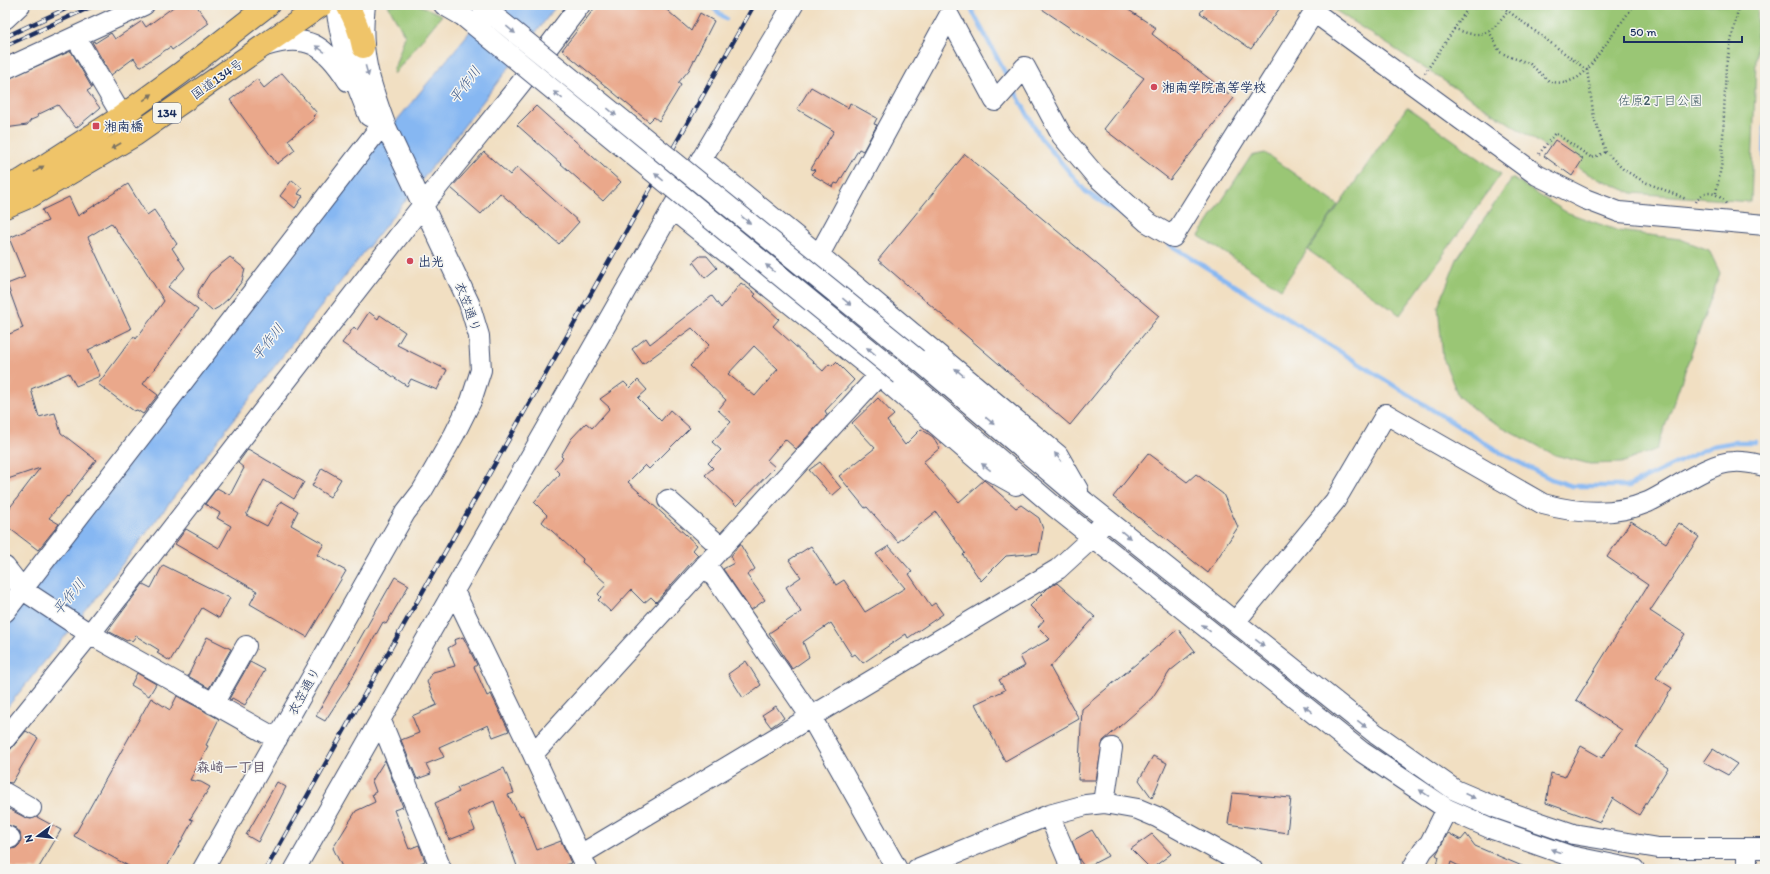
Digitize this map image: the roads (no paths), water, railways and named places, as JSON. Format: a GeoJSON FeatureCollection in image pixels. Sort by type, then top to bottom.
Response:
{"type":"FeatureCollection","features":[{"type":"Feature","properties":{"kind":"highway","name":"国道134号"},"geometry":{"type":"LineString","coordinates":[[5,187],[22,180],[122,116],[181,73],[268,5]]}},
{"type":"Feature","properties":{"kind":"highway"},"geometry":{"type":"LineString","coordinates":[[181,73],[244,35],[283,5]]}},
{"type":"Feature","properties":{"kind":"highway"},"geometry":{"type":"LineString","coordinates":[[181,73],[250,42],[299,5]]}},
{"type":"Feature","properties":{"kind":"highway","name":"国道134号"},"geometry":{"type":"LineString","coordinates":[[5,207],[31,196],[135,136],[322,5]]}},
{"type":"Feature","properties":{"kind":"highway"},"geometry":{"type":"LineString","coordinates":[[347,5],[361,32],[363,47]]}},
{"type":"Feature","properties":{"kind":"street"},"geometry":{"type":"LineString","coordinates":[[5,19],[20,5]]}},
{"type":"Feature","properties":{"kind":"street"},"geometry":{"type":"LineString","coordinates":[[5,69],[76,38],[144,5]]}},
{"type":"Feature","properties":{"kind":"street","name":"衣笠通り"},"geometry":{"type":"LineString","coordinates":[[203,869],[278,740],[405,513],[412,484],[446,427],[461,395],[470,367],[468,338],[460,310],[418,208],[352,74],[343,47],[336,5]]}},
{"type":"Feature","properties":{"kind":"street","name":"衣笠通り"},"geometry":{"type":"LineString","coordinates":[[365,5],[363,20],[363,47],[365,64],[379,129]]}},
{"type":"Feature","properties":{"kind":"street"},"geometry":{"type":"LineString","coordinates":[[444,5],[463,16],[901,376],[1056,508],[1362,752],[1447,809],[1490,828],[1570,856],[1634,869]]}},
{"type":"Feature","properties":{"kind":"street"},"geometry":{"type":"LineString","coordinates":[[481,5],[917,359],[1106,519],[1376,734],[1455,790],[1496,808],[1573,834],[1658,848],[1756,849],[1747,869]]}},
{"type":"Feature","properties":{"kind":"street"},"geometry":{"type":"LineString","coordinates":[[5,739],[418,208],[525,78],[580,5]]}},
{"type":"Feature","properties":{"kind":"street"},"geometry":{"type":"LineString","coordinates":[[295,869],[381,721],[672,209],[793,5]]}},
{"type":"Feature","properties":{"kind":"street"},"geometry":{"type":"LineString","coordinates":[[818,255],[949,16],[995,101],[1025,67],[1062,136],[1095,175],[1147,222],[1173,237],[1314,12],[1537,175],[1586,199],[1619,212],[1765,225]]}},
{"type":"Feature","properties":{"kind":"street"},"geometry":{"type":"LineString","coordinates":[[76,38],[122,116]]}},
{"type":"Feature","properties":{"kind":"street","name":"衣笠通り"},"geometry":{"type":"LineString","coordinates":[[265,46],[279,41],[293,40],[313,44],[330,55],[379,129]]}},
{"type":"Feature","properties":{"kind":"street"},"geometry":{"type":"LineString","coordinates":[[5,612],[25,591],[379,129]]}},
{"type":"Feature","properties":{"kind":"street"},"geometry":{"type":"LineString","coordinates":[[701,159],[1058,455],[1085,502]]}},
{"type":"Feature","properties":{"kind":"street"},"geometry":{"type":"LineString","coordinates":[[700,231],[729,182]]}},
{"type":"Feature","properties":{"kind":"street"},"geometry":{"type":"LineString","coordinates":[[672,209],[879,375],[989,470],[1056,508]]}},
{"type":"Feature","properties":{"kind":"street"},"geometry":{"type":"LineString","coordinates":[[533,754],[879,375]]}},
{"type":"Feature","properties":{"kind":"street"},"geometry":{"type":"LineString","coordinates":[[1235,622],[1335,501],[1386,414],[1542,504],[1564,510],[1602,511],[1623,508],[1647,502],[1716,466],[1734,462],[1765,466]]}},
{"type":"Feature","properties":{"kind":"street"},"geometry":{"type":"LineString","coordinates":[[668,500],[722,548]]}},
{"type":"Feature","properties":{"kind":"street"},"geometry":{"type":"LineString","coordinates":[[454,591],[533,754],[583,862],[811,717],[1058,569],[1093,537],[1106,519]]}},
{"type":"Feature","properties":{"kind":"street"},"geometry":{"type":"LineString","coordinates":[[706,564],[811,717],[897,869]]}},
{"type":"Feature","properties":{"kind":"street"},"geometry":{"type":"LineString","coordinates":[[5,567],[25,591],[87,633],[278,740]]}},
{"type":"Feature","properties":{"kind":"street"},"geometry":{"type":"LineString","coordinates":[[213,704],[246,646]]}},
{"type":"Feature","properties":{"kind":"street"},"geometry":{"type":"LineString","coordinates":[[381,721],[441,869]]}},
{"type":"Feature","properties":{"kind":"street"},"geometry":{"type":"LineString","coordinates":[[1104,803],[1112,748]]}},
{"type":"Feature","properties":{"kind":"street"},"geometry":{"type":"LineString","coordinates":[[5,793],[31,808]]}},
{"type":"Feature","properties":{"kind":"street"},"geometry":{"type":"LineString","coordinates":[[917,869],[1049,815],[1086,805],[1104,803],[1138,809],[1157,817],[1252,869]]}},
{"type":"Feature","properties":{"kind":"street"},"geometry":{"type":"LineString","coordinates":[[1412,869],[1423,850],[1430,842],[1447,809]]}},
{"type":"Feature","properties":{"kind":"street"},"geometry":{"type":"LineString","coordinates":[[1049,815],[1068,860],[1069,869]]}},
{"type":"Feature","properties":{"kind":"water","name":"平作川"},"geometry":{"type":"Polygon","coordinates":[[[489,5],[557,5],[444,152],[315,314],[97,597],[5,710],[5,626],[314,221],[468,34],[489,5]]]}},
{"type":"Feature","properties":{"kind":"waterway"},"geometry":{"type":"LineString","coordinates":[[710,5],[726,19]]}},
{"type":"Feature","properties":{"kind":"waterway"},"geometry":{"type":"LineString","coordinates":[[969,5],[1009,80]]}},
{"type":"Feature","properties":{"kind":"waterway"},"geometry":{"type":"LineString","coordinates":[[1013,88],[1040,137],[1086,192],[1131,220]]}},
{"type":"Feature","properties":{"kind":"waterway"},"geometry":{"type":"LineString","coordinates":[[1763,215],[1765,124]]}},
{"type":"Feature","properties":{"kind":"waterway"},"geometry":{"type":"LineString","coordinates":[[1169,244],[1501,453],[1551,479],[1572,486],[1629,486],[1712,446],[1735,442],[1756,442]]}},
{"type":"Feature","properties":{"kind":"railway"},"geometry":{"type":"LineString","coordinates":[[5,37],[74,5]]}},
{"type":"Feature","properties":{"kind":"railway"},"geometry":{"type":"LineString","coordinates":[[5,46],[95,5]]}},
{"type":"Feature","properties":{"kind":"railway"},"geometry":{"type":"LineString","coordinates":[[266,869],[754,5]]}},
{"type":"Feature","properties":{"kind":"place","name":"湘南学院高等学校"},"geometry":{"type":"Point","coordinates":[1154,87]}},
{"type":"Feature","properties":{"kind":"place","name":"湘南橋"},"geometry":{"type":"Point","coordinates":[96,126]}},
{"type":"Feature","properties":{"kind":"place","name":"出光"},"geometry":{"type":"Point","coordinates":[410,261]}},
{"type":"Feature","properties":{"kind":"district","name":"森崎一丁目"},"geometry":{"type":"Point","coordinates":[231,767]}},
{"type":"Feature","properties":{"kind":"park label","name":"佐原2丁目公園"},"geometry":{"type":"Point","coordinates":[1660,100]}}]}
